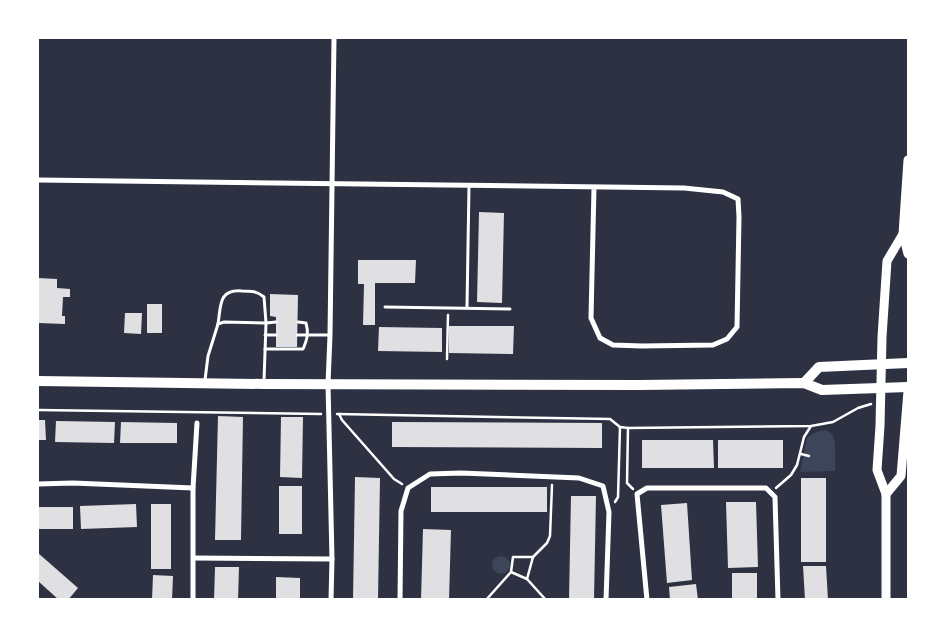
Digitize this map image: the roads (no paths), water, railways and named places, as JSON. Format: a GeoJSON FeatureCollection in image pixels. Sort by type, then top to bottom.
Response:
{"type":"FeatureCollection","features":[{"type":"Feature","properties":{"kind":"main road"},"geometry":{"type":"LineString","coordinates":[[908,160],[903,234],[908,254]]}},
{"type":"Feature","properties":{"kind":"main road"},"geometry":{"type":"LineString","coordinates":[[886,600],[886,494],[877,470],[881,363],[887,261],[903,234]]}},
{"type":"Feature","properties":{"kind":"main road"},"geometry":{"type":"LineString","coordinates":[[804,383],[819,368],[881,363],[908,363]]}},
{"type":"Feature","properties":{"kind":"main road"},"geometry":{"type":"LineString","coordinates":[[38,381],[639,385],[804,383],[822,390],[908,389],[901,476],[886,494]]}},
{"type":"Feature","properties":{"kind":"street"},"geometry":{"type":"LineString","coordinates":[[331,600],[332,559],[328,384],[333,184],[334,38]]}},
{"type":"Feature","properties":{"kind":"street"},"geometry":{"type":"LineString","coordinates":[[38,180],[684,188],[722,192],[738,200],[739,217],[737,327],[727,339],[713,345],[650,346],[613,345],[600,338],[591,318],[594,188]]}},
{"type":"Feature","properties":{"kind":"street"},"geometry":{"type":"LineString","coordinates":[[193,600],[193,488],[197,423]]}},
{"type":"Feature","properties":{"kind":"street"},"geometry":{"type":"LineString","coordinates":[[400,600],[402,511],[408,488],[430,474],[553,476],[578,478],[603,486],[610,512],[606,600]]}},
{"type":"Feature","properties":{"kind":"street"},"geometry":{"type":"LineString","coordinates":[[38,484],[73,483],[193,488]]}},
{"type":"Feature","properties":{"kind":"street"},"geometry":{"type":"LineString","coordinates":[[647,600],[636,494],[646,488],[766,488],[775,496],[778,600]]}},
{"type":"Feature","properties":{"kind":"street"},"geometry":{"type":"LineString","coordinates":[[194,558],[332,559]]}},
{"type":"Feature","properties":{"kind":"lane"},"geometry":{"type":"LineString","coordinates":[[467,307],[468,186]]}},
{"type":"Feature","properties":{"kind":"lane"},"geometry":{"type":"LineString","coordinates":[[204,383],[208,356],[218,324],[223,298],[227,292],[234,290],[257,292],[264,297],[266,323],[264,384]]}},
{"type":"Feature","properties":{"kind":"lane"},"geometry":{"type":"LineString","coordinates":[[385,308],[467,307],[510,309]]}},
{"type":"Feature","properties":{"kind":"lane"},"geometry":{"type":"LineString","coordinates":[[218,324],[224,322],[276,322]]}},
{"type":"Feature","properties":{"kind":"lane"},"geometry":{"type":"LineString","coordinates":[[265,349],[302,349],[308,335],[306,324],[298,322]]}},
{"type":"Feature","properties":{"kind":"lane"},"geometry":{"type":"LineString","coordinates":[[265,335],[276,335]]}},
{"type":"Feature","properties":{"kind":"lane"},"geometry":{"type":"LineString","coordinates":[[297,335],[330,335]]}}]}
